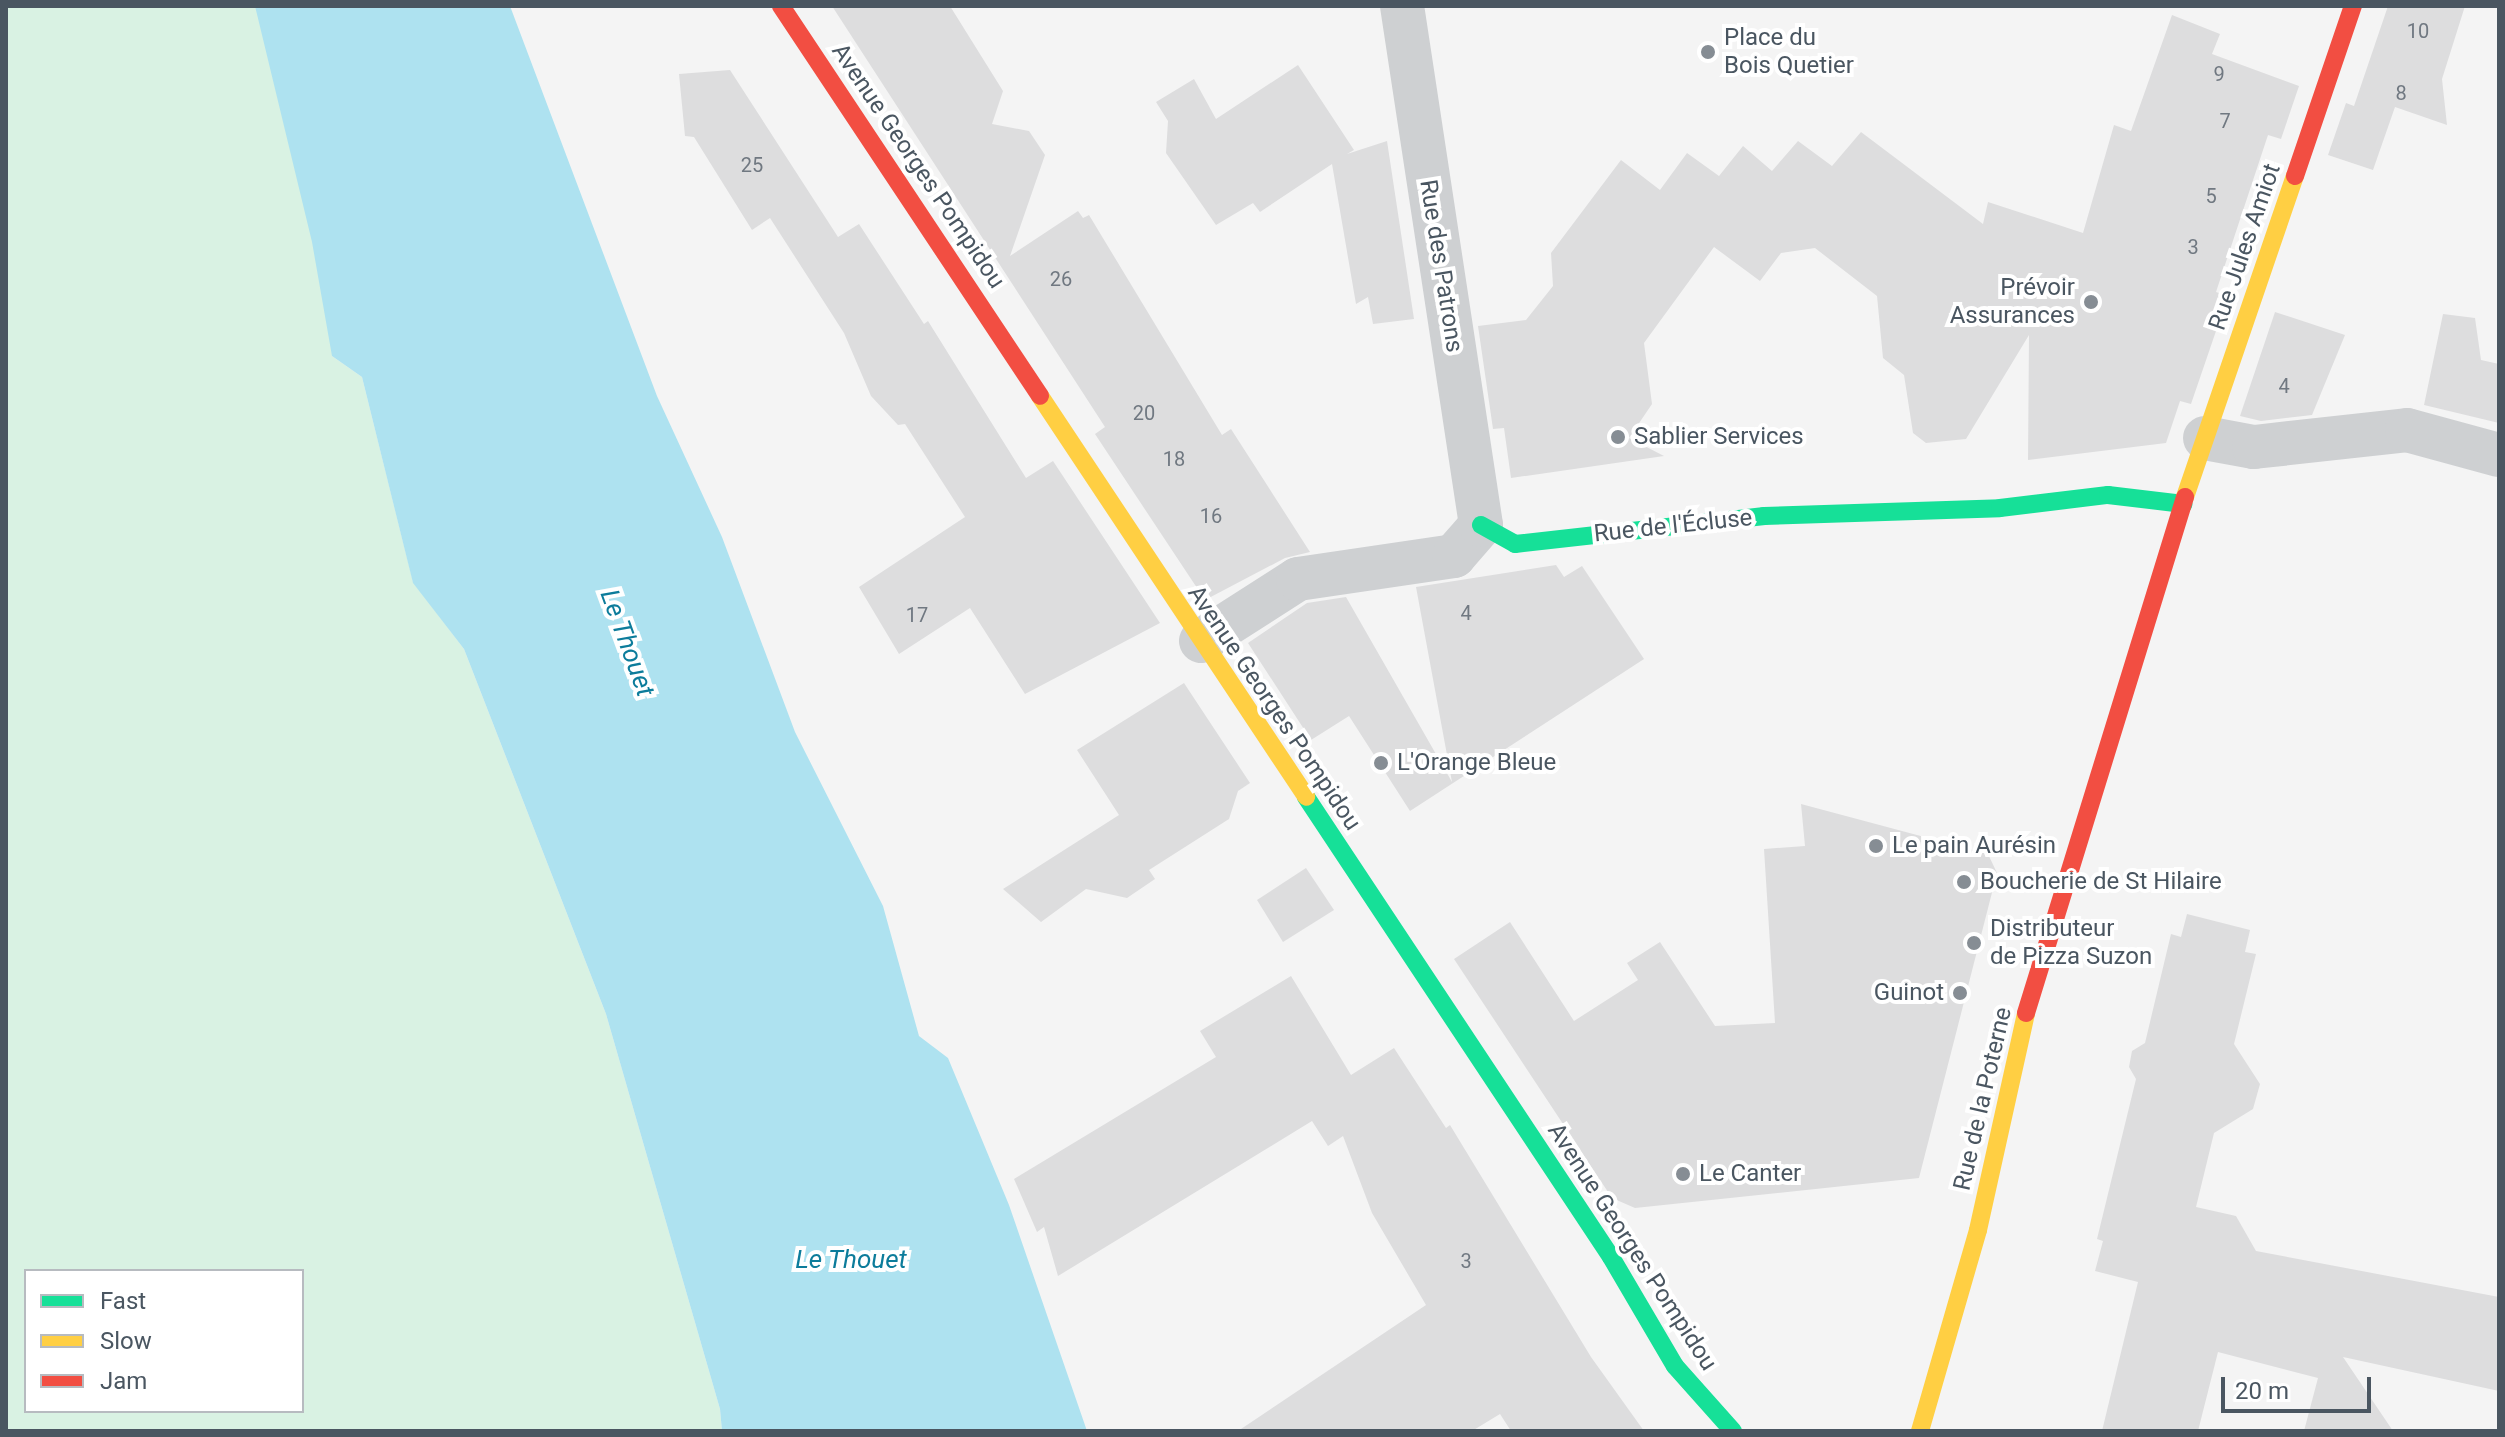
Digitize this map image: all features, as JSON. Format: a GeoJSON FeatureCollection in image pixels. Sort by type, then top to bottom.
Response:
{"type":"FeatureCollection","features":[{"type":"Feature","properties":{"kind":"main road","name":"Avenue Georges Pompidou"},"geometry":{"type":"LineString","coordinates":[[781,6],[951,255],[1201,641],[1611,1257],[1675,1366],[1733,1431]]}},
{"type":"Feature","properties":{"kind":"main road","name":"Rue Jules Amiot"},"geometry":{"type":"LineString","coordinates":[[2183,504],[2353,6]]}},
{"type":"Feature","properties":{"kind":"main road","name":"Rue de l'Écluse"},"geometry":{"type":"LineString","coordinates":[[1481,525],[1515,544],[1764,516],[2000,508],[2108,495],[2183,504]]}},
{"type":"Feature","properties":{"kind":"main road","name":"Rue de la Poterne"},"geometry":{"type":"LineString","coordinates":[[1920,1431],[1978,1230],[2031,991],[2183,504]]}},
{"type":"Feature","properties":{"kind":"street","name":"Rue des Patrons"},"geometry":{"type":"LineString","coordinates":[[1402,6],[1481,525]]}},
{"type":"Feature","properties":{"kind":"street"},"geometry":{"type":"LineString","coordinates":[[2205,438],[2254,447],[2407,430],[2499,455]]}},
{"type":"Feature","properties":{"kind":"street"},"geometry":{"type":"LineString","coordinates":[[1201,641],[1298,579],[1454,556],[1481,525]]}},
{"type":"Feature","properties":{"kind":"green space"},"geometry":{"type":"Polygon","coordinates":[[[6,6],[393,6],[332,356],[362,377],[413,582],[464,649],[606,1014],[720,1409],[722,1431],[6,1431],[6,6]]]}},
{"type":"Feature","properties":{"kind":"water","name":"Le Thouet"},"geometry":{"type":"Polygon","coordinates":[[[255,6],[510,6],[657,396],[722,537],[795,732],[883,906],[919,1036],[948,1058],[1009,1205],[1087,1431],[722,1431],[720,1409],[606,1014],[464,649],[413,583],[362,377],[332,356],[312,242],[255,6]]]}},
{"type":"Feature","properties":{"kind":"building"},"geometry":{"type":"Polygon","coordinates":[[[832,6],[950,6],[1003,91],[992,124],[1029,131],[1045,155],[1010,256],[1078,211],[1083,218],[1089,215],[1222,435],[1231,429],[1310,552],[1285,558],[1205,600],[1095,434],[1105,427],[832,6]]]}},
{"type":"Feature","properties":{"kind":"building"},"geometry":{"type":"Polygon","coordinates":[[[2388,6],[2465,6],[2442,79],[2447,125],[2395,107],[2373,170],[2328,155],[2346,103],[2354,106],[2388,6]]]}},
{"type":"Feature","properties":{"kind":"building"},"geometry":{"type":"Polygon","coordinates":[[[2172,15],[2220,34],[2212,54],[2299,86],[2281,139],[2268,135],[2216,292],[2228,296],[2191,404],[2180,401],[2166,443],[2028,460],[2029,335],[1966,439],[1926,443],[1913,433],[1904,375],[1883,358],[1877,296],[1815,248],[1781,253],[1760,281],[1714,247],[1644,343],[1652,404],[1629,438],[1664,456],[1511,478],[1504,428],[1493,429],[1478,326],[1526,320],[1553,286],[1551,253],[1621,160],[1660,190],[1687,153],[1719,176],[1743,146],[1772,171],[1798,141],[1832,166],[1861,132],[1983,224],[1988,202],[2083,233],[2114,125],[2131,131],[2172,15]]]}},
{"type":"Feature","properties":{"kind":"building"},"geometry":{"type":"Polygon","coordinates":[[[1298,65],[1354,150],[1347,154],[1387,141],[1414,319],[1373,324],[1368,297],[1356,304],[1332,164],[1260,212],[1253,203],[1216,225],[1166,153],[1168,121],[1156,102],[1194,79],[1216,119],[1298,65]]]}},
{"type":"Feature","properties":{"kind":"building"},"geometry":{"type":"Polygon","coordinates":[[[730,70],[838,237],[859,224],[924,324],[928,321],[1026,478],[1053,461],[1160,623],[1025,694],[970,608],[899,654],[859,587],[965,517],[905,424],[898,425],[871,396],[844,333],[770,218],[752,230],[694,137],[685,136],[679,74],[730,70]]]}},
{"type":"Feature","properties":{"kind":"building"},"geometry":{"type":"Polygon","coordinates":[[[2275,312],[2345,335],[2312,415],[2261,421],[2240,416],[2275,312]]]}},
{"type":"Feature","properties":{"kind":"building"},"geometry":{"type":"Polygon","coordinates":[[[2443,314],[2475,318],[2481,360],[2499,364],[2499,423],[2424,405],[2443,314]]]}},
{"type":"Feature","properties":{"kind":"building"},"geometry":{"type":"Polygon","coordinates":[[[1556,565],[1564,577],[1582,566],[1644,659],[1410,811],[1349,716],[1311,740],[1248,643],[1307,603],[1346,597],[1452,782],[1416,587],[1556,565]]]}},
{"type":"Feature","properties":{"kind":"building"},"geometry":{"type":"Polygon","coordinates":[[[1184,683],[1250,783],[1238,791],[1229,819],[1149,870],[1155,879],[1127,898],[1086,889],[1041,922],[1003,889],[1119,815],[1077,750],[1184,683]]]}},
{"type":"Feature","properties":{"kind":"building"},"geometry":{"type":"Polygon","coordinates":[[[1801,804],[1988,854],[1997,873],[1919,1178],[1635,1208],[1612,1198],[1454,959],[1510,922],[1574,1021],[1638,980],[1627,963],[1660,942],[1715,1026],[1775,1023],[1764,849],[1805,846],[1801,804]]]}},
{"type":"Feature","properties":{"kind":"building"},"geometry":{"type":"Polygon","coordinates":[[[1306,868],[1334,910],[1283,942],[1257,900],[1306,868]]]}},
{"type":"Feature","properties":{"kind":"building"},"geometry":{"type":"Polygon","coordinates":[[[2187,914],[2250,930],[2245,952],[2256,954],[2234,1044],[2260,1084],[2253,1109],[2214,1133],[2196,1207],[2236,1216],[2256,1251],[2499,1297],[2499,1391],[2343,1357],[2393,1431],[2304,1431],[2318,1378],[2218,1352],[2198,1431],[2102,1431],[2138,1282],[2095,1271],[2103,1241],[2097,1239],[2136,1079],[2129,1067],[2132,1051],[2145,1043],[2171,934],[2181,937],[2187,914]]]}},
{"type":"Feature","properties":{"kind":"building"},"geometry":{"type":"Polygon","coordinates":[[[1291,976],[1351,1075],[1394,1048],[1446,1128],[1450,1125],[1591,1357],[1644,1431],[1511,1431],[1500,1414],[1472,1431],[1238,1431],[1426,1305],[1372,1213],[1343,1136],[1328,1146],[1312,1121],[1058,1276],[1044,1227],[1037,1232],[1014,1179],[1216,1057],[1200,1031],[1291,976]]]}},
{"type":"Feature","properties":{"kind":"traffic: fast"},"geometry":{"type":"LineString","coordinates":[[1481,525],[1515,544],[1764,516],[2000,508],[2108,495],[2183,504]]}},
{"type":"Feature","properties":{"kind":"traffic: fast"},"geometry":{"type":"LineString","coordinates":[[1306,797],[1611,1257],[1675,1366],[1733,1431]]}},
{"type":"Feature","properties":{"kind":"traffic: slow"},"geometry":{"type":"LineString","coordinates":[[2185,497],[2295,176]]}},
{"type":"Feature","properties":{"kind":"traffic: slow"},"geometry":{"type":"LineString","coordinates":[[1040,396],[1306,797]]}},
{"type":"Feature","properties":{"kind":"traffic: slow"},"geometry":{"type":"LineString","coordinates":[[1920,1431],[1978,1230],[2026,1013]]}},
{"type":"Feature","properties":{"kind":"traffic: jam"},"geometry":{"type":"LineString","coordinates":[[781,6],[1040,396]]}},
{"type":"Feature","properties":{"kind":"traffic: jam"},"geometry":{"type":"LineString","coordinates":[[2295,176],[2353,6]]}},
{"type":"Feature","properties":{"kind":"traffic: jam"},"geometry":{"type":"LineString","coordinates":[[2026,1013],[2185,497]]}},
{"type":"Feature","properties":{"kind":"place","name":"Place du Bois Quetier"},"geometry":{"type":"Point","coordinates":[1708,52]}},
{"type":"Feature","properties":{"kind":"place","name":"Prévoir Assurances"},"geometry":{"type":"Point","coordinates":[2091,302]}},
{"type":"Feature","properties":{"kind":"place","name":"Sablier Services"},"geometry":{"type":"Point","coordinates":[1618,437]}},
{"type":"Feature","properties":{"kind":"place","name":"L'Orange Bleue"},"geometry":{"type":"Point","coordinates":[1381,763]}},
{"type":"Feature","properties":{"kind":"place","name":"Le pain Aurésin"},"geometry":{"type":"Point","coordinates":[1876,846]}},
{"type":"Feature","properties":{"kind":"place","name":"Boucherie de St Hilaire"},"geometry":{"type":"Point","coordinates":[1964,882]}},
{"type":"Feature","properties":{"kind":"place","name":"Distributeur de Pizza Suzon"},"geometry":{"type":"Point","coordinates":[1974,943]}},
{"type":"Feature","properties":{"kind":"place","name":"Guinot"},"geometry":{"type":"Point","coordinates":[1960,993]}},
{"type":"Feature","properties":{"kind":"place","name":"Le Canter"},"geometry":{"type":"Point","coordinates":[1683,1174]}}]}
